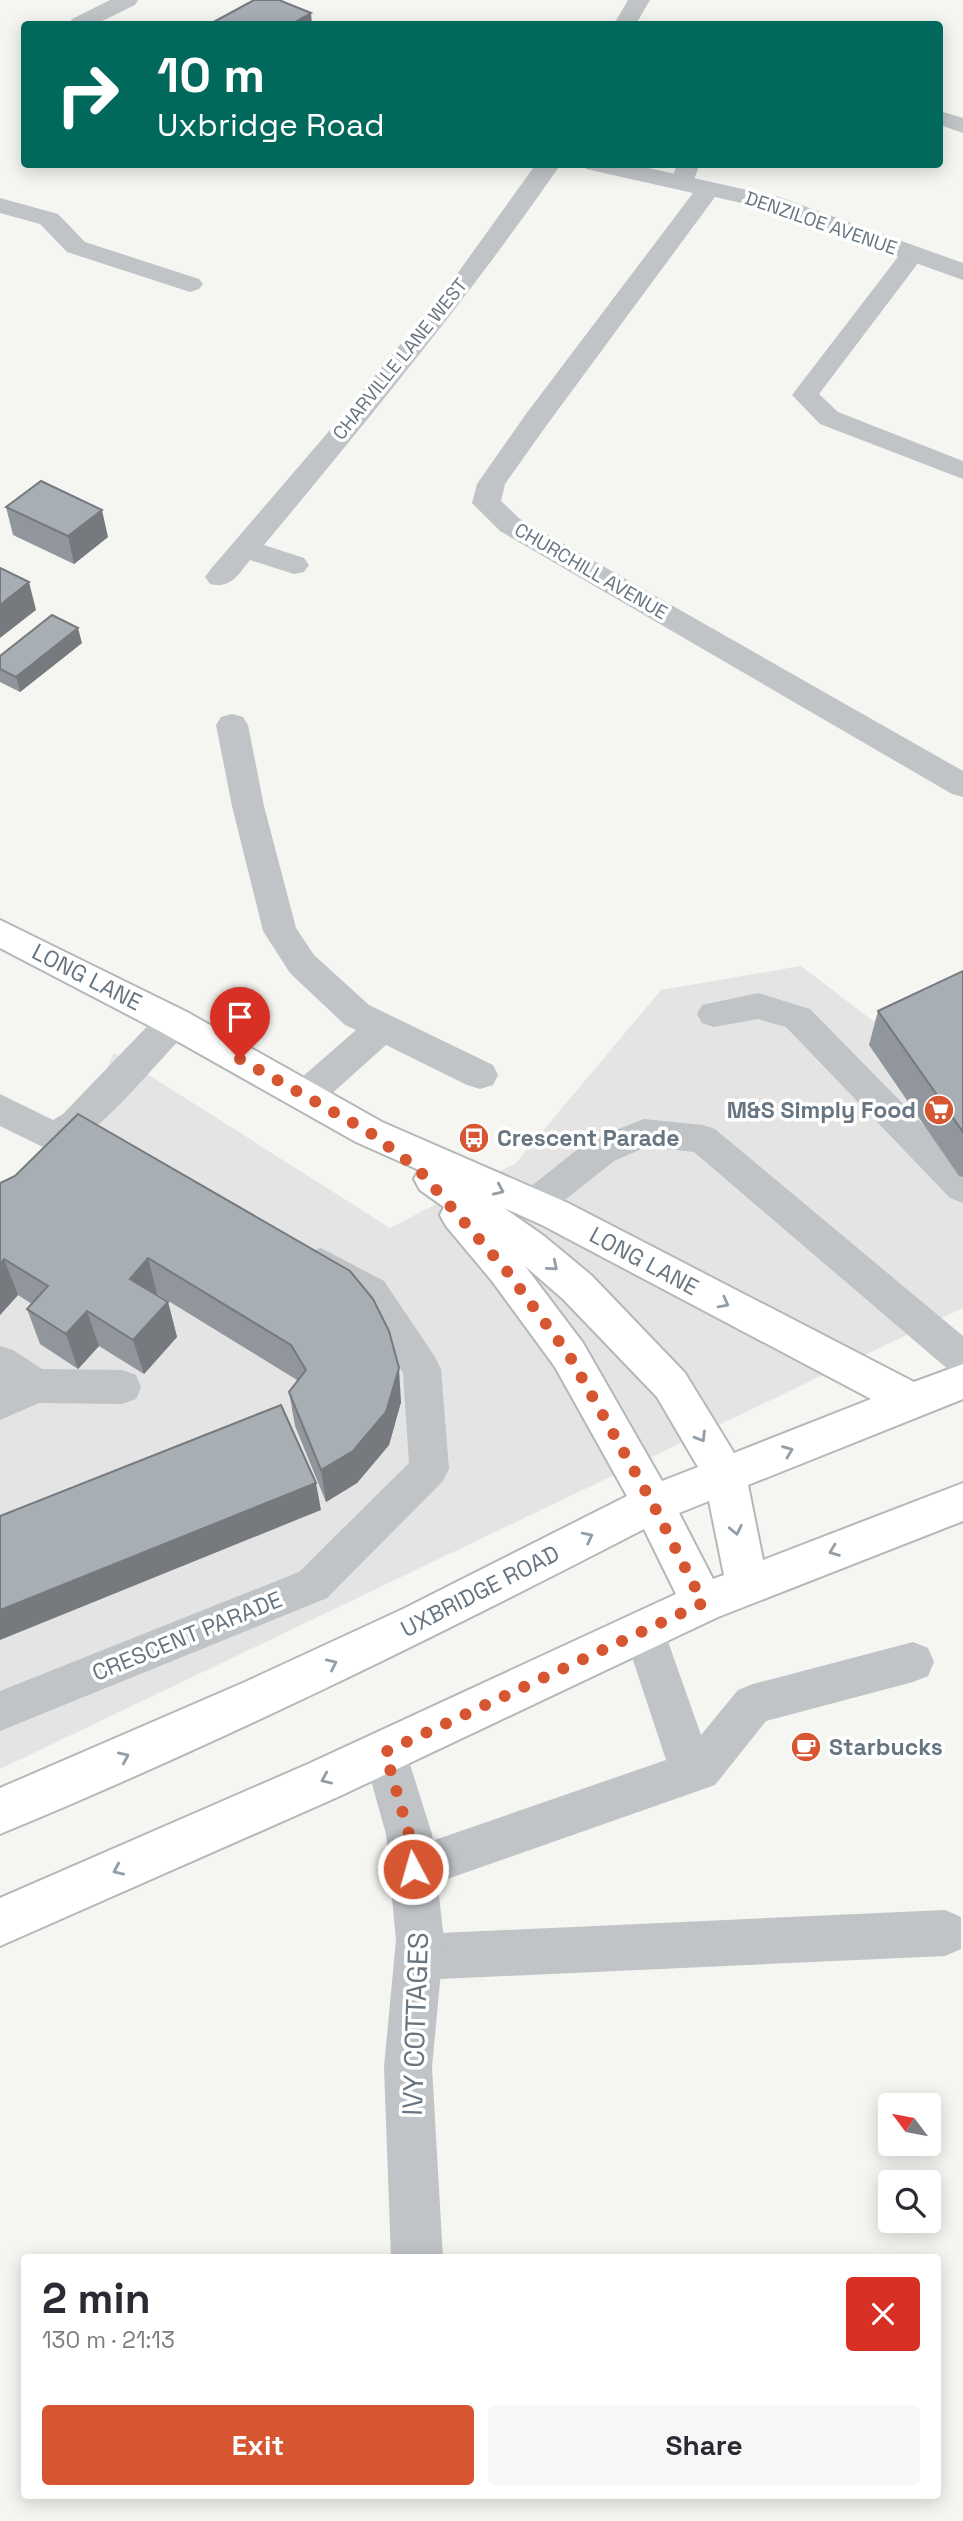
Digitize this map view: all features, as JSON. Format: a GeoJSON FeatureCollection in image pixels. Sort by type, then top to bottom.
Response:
{"type":"FeatureCollection","features":[{"type":"Feature","properties":{"kind":"main road","name":"LONG LANE"},"geometry":{"type":"LineString","coordinates":[[0,933],[174,1022],[369,1132],[533,1205],[914,1402]]}},
{"type":"Feature","properties":{"kind":"main road","name":"LONG LANE"},"geometry":{"type":"LineString","coordinates":[[369,1132],[530,1247],[577,1287],[671,1385],[724,1476],[747,1584]]}},
{"type":"Feature","properties":{"kind":"main road","name":"LONG LANE"},"geometry":{"type":"LineString","coordinates":[[418,1169],[506,1270],[569,1355],[653,1504],[703,1603]]}},
{"type":"Feature","properties":{"kind":"main road","name":"UXBRIDGE ROAD"},"geometry":{"type":"LineString","coordinates":[[0,1811],[273,1692],[418,1623],[653,1504],[963,1381]]}},
{"type":"Feature","properties":{"kind":"main road"},"geometry":{"type":"LineString","coordinates":[[0,1922],[385,1752],[703,1603],[963,1502]]}},
{"type":"Feature","properties":{"kind":"street"},"geometry":{"type":"LineString","coordinates":[[86,21],[127,0]]}},
{"type":"Feature","properties":{"kind":"street"},"geometry":{"type":"LineString","coordinates":[[627,21],[639,0]]}},
{"type":"Feature","properties":{"kind":"street","name":"CHARVILLE LANE WEST"},"geometry":{"type":"LineString","coordinates":[[220,577],[352,422],[461,286],[546,168]]}},
{"type":"Feature","properties":{"kind":"street","name":"DENZILOE AVENUE"},"geometry":{"type":"LineString","coordinates":[[624,168],[693,178],[770,202],[963,272]]}},
{"type":"Feature","properties":{"kind":"street","name":"CHURCHILL AVENUE"},"geometry":{"type":"LineString","coordinates":[[693,178],[536,420],[491,484],[485,503],[510,525],[963,786]]}},
{"type":"Feature","properties":{"kind":"street"},"geometry":{"type":"LineString","coordinates":[[0,205],[49,219],[76,247],[190,284]]}},
{"type":"Feature","properties":{"kind":"street"},"geometry":{"type":"LineString","coordinates":[[244,548],[294,565]]}},
{"type":"Feature","properties":{"kind":"street"},"geometry":{"type":"LineString","coordinates":[[232,725],[248,806],[280,932],[302,964],[357,1014],[480,1075]]}},
{"type":"Feature","properties":{"kind":"street","name":"LONG LANE"},"geometry":{"type":"LineString","coordinates":[[66,1131],[174,1022]]}},
{"type":"Feature","properties":{"kind":"street"},"geometry":{"type":"LineString","coordinates":[[305,1096],[382,1028]]}},
{"type":"Feature","properties":{"kind":"street"},"geometry":{"type":"LineString","coordinates":[[0,1109],[66,1131]]}},
{"type":"Feature","properties":{"kind":"street","name":"IVY COTTAGES"},"geometry":{"type":"LineString","coordinates":[[385,1752],[409,1834],[421,1940],[408,2067],[417,2254]]}},
{"type":"Feature","properties":{"kind":"lane"},"geometry":{"type":"LineString","coordinates":[[943,119],[963,126]]}},
{"type":"Feature","properties":{"kind":"lane"},"geometry":{"type":"LineString","coordinates":[[913,254],[805,395],[829,418],[963,471]]}},
{"type":"Feature","properties":{"kind":"lane"},"geometry":{"type":"LineString","coordinates":[[714,1014],[758,1006],[798,1018],[963,1188]]}},
{"type":"Feature","properties":{"kind":"lane"},"geometry":{"type":"LineString","coordinates":[[35,1168],[66,1131],[111,1144]]}},
{"type":"Feature","properties":{"kind":"lane"},"geometry":{"type":"LineString","coordinates":[[533,1205],[601,1151],[644,1133],[704,1139],[963,1359]]}},
{"type":"Feature","properties":{"kind":"lane","name":"CRESCENT PARADE"},"geometry":{"type":"LineString","coordinates":[[0,1711],[313,1586],[429,1469],[422,1369],[371,1292],[288,1245]]}},
{"type":"Feature","properties":{"kind":"lane"},"geometry":{"type":"LineString","coordinates":[[0,1362],[36,1386]]}},
{"type":"Feature","properties":{"kind":"lane"},"geometry":{"type":"LineString","coordinates":[[0,1403],[36,1386],[122,1387]]}},
{"type":"Feature","properties":{"kind":"lane"},"geometry":{"type":"LineString","coordinates":[[644,1630],[692,1773]]}},
{"type":"Feature","properties":{"kind":"lane"},"geometry":{"type":"LineString","coordinates":[[413,1869],[699,1770],[753,1703],[913,1662]]}},
{"type":"Feature","properties":{"kind":"lane"},"geometry":{"type":"LineString","coordinates":[[419,1957],[945,1933]]}},
{"type":"Feature","properties":{"kind":"shaded area"},"geometry":{"type":"Polygon","coordinates":[[[801,966],[873,1021],[963,973],[963,1308],[0,1769],[0,1195],[60,1170],[114,1053],[390,1228],[516,1163],[661,990],[801,966]]]}},
{"type":"Feature","properties":{"kind":"building"},"geometry":{"type":"Polygon","coordinates":[[[254,0],[279,0],[311,13],[297,21],[216,21],[254,0]]]}},
{"type":"Feature","properties":{"kind":"building"},"geometry":{"type":"Polygon","coordinates":[[[41,481],[102,510],[68,536],[6,507],[41,481]]]}},
{"type":"Feature","properties":{"kind":"building"},"geometry":{"type":"Polygon","coordinates":[[[0,568],[29,582],[0,605],[0,568]]]}},
{"type":"Feature","properties":{"kind":"building"},"geometry":{"type":"Polygon","coordinates":[[[52,615],[78,628],[16,677],[0,669],[0,656],[52,615]]]}},
{"type":"Feature","properties":{"kind":"building"},"geometry":{"type":"Polygon","coordinates":[[[963,971],[963,1132],[878,1011],[963,971]]]}},
{"type":"Feature","properties":{"kind":"building"},"geometry":{"type":"Polygon","coordinates":[[[78,1114],[350,1271],[373,1299],[389,1331],[399,1368],[386,1412],[353,1451],[321,1470],[289,1392],[306,1370],[291,1345],[148,1258],[130,1279],[168,1302],[133,1340],[87,1311],[66,1334],[27,1309],[48,1286],[4,1259],[0,1264],[0,1183],[15,1176],[78,1114]]]}},
{"type":"Feature","properties":{"kind":"building"},"geometry":{"type":"Polygon","coordinates":[[[281,1405],[316,1483],[0,1610],[0,1516],[281,1405]]]}},
{"type":"Feature","properties":{"kind":"place","name":"M&S Simply Food"},"geometry":{"type":"Point","coordinates":[939,1110]}},
{"type":"Feature","properties":{"kind":"place","name":"Crescent Parade"},"geometry":{"type":"Point","coordinates":[474,1138]}},
{"type":"Feature","properties":{"kind":"place","name":"Starbucks"},"geometry":{"type":"Point","coordinates":[806,1747]}},
{"type":"Feature","properties":{"kind":"route"},"geometry":{"type":"LineString","coordinates":[[240,1059],[369,1132],[418,1169],[506,1270],[569,1355],[653,1504],[703,1603],[385,1752],[409,1834],[413,1869]]}}]}
